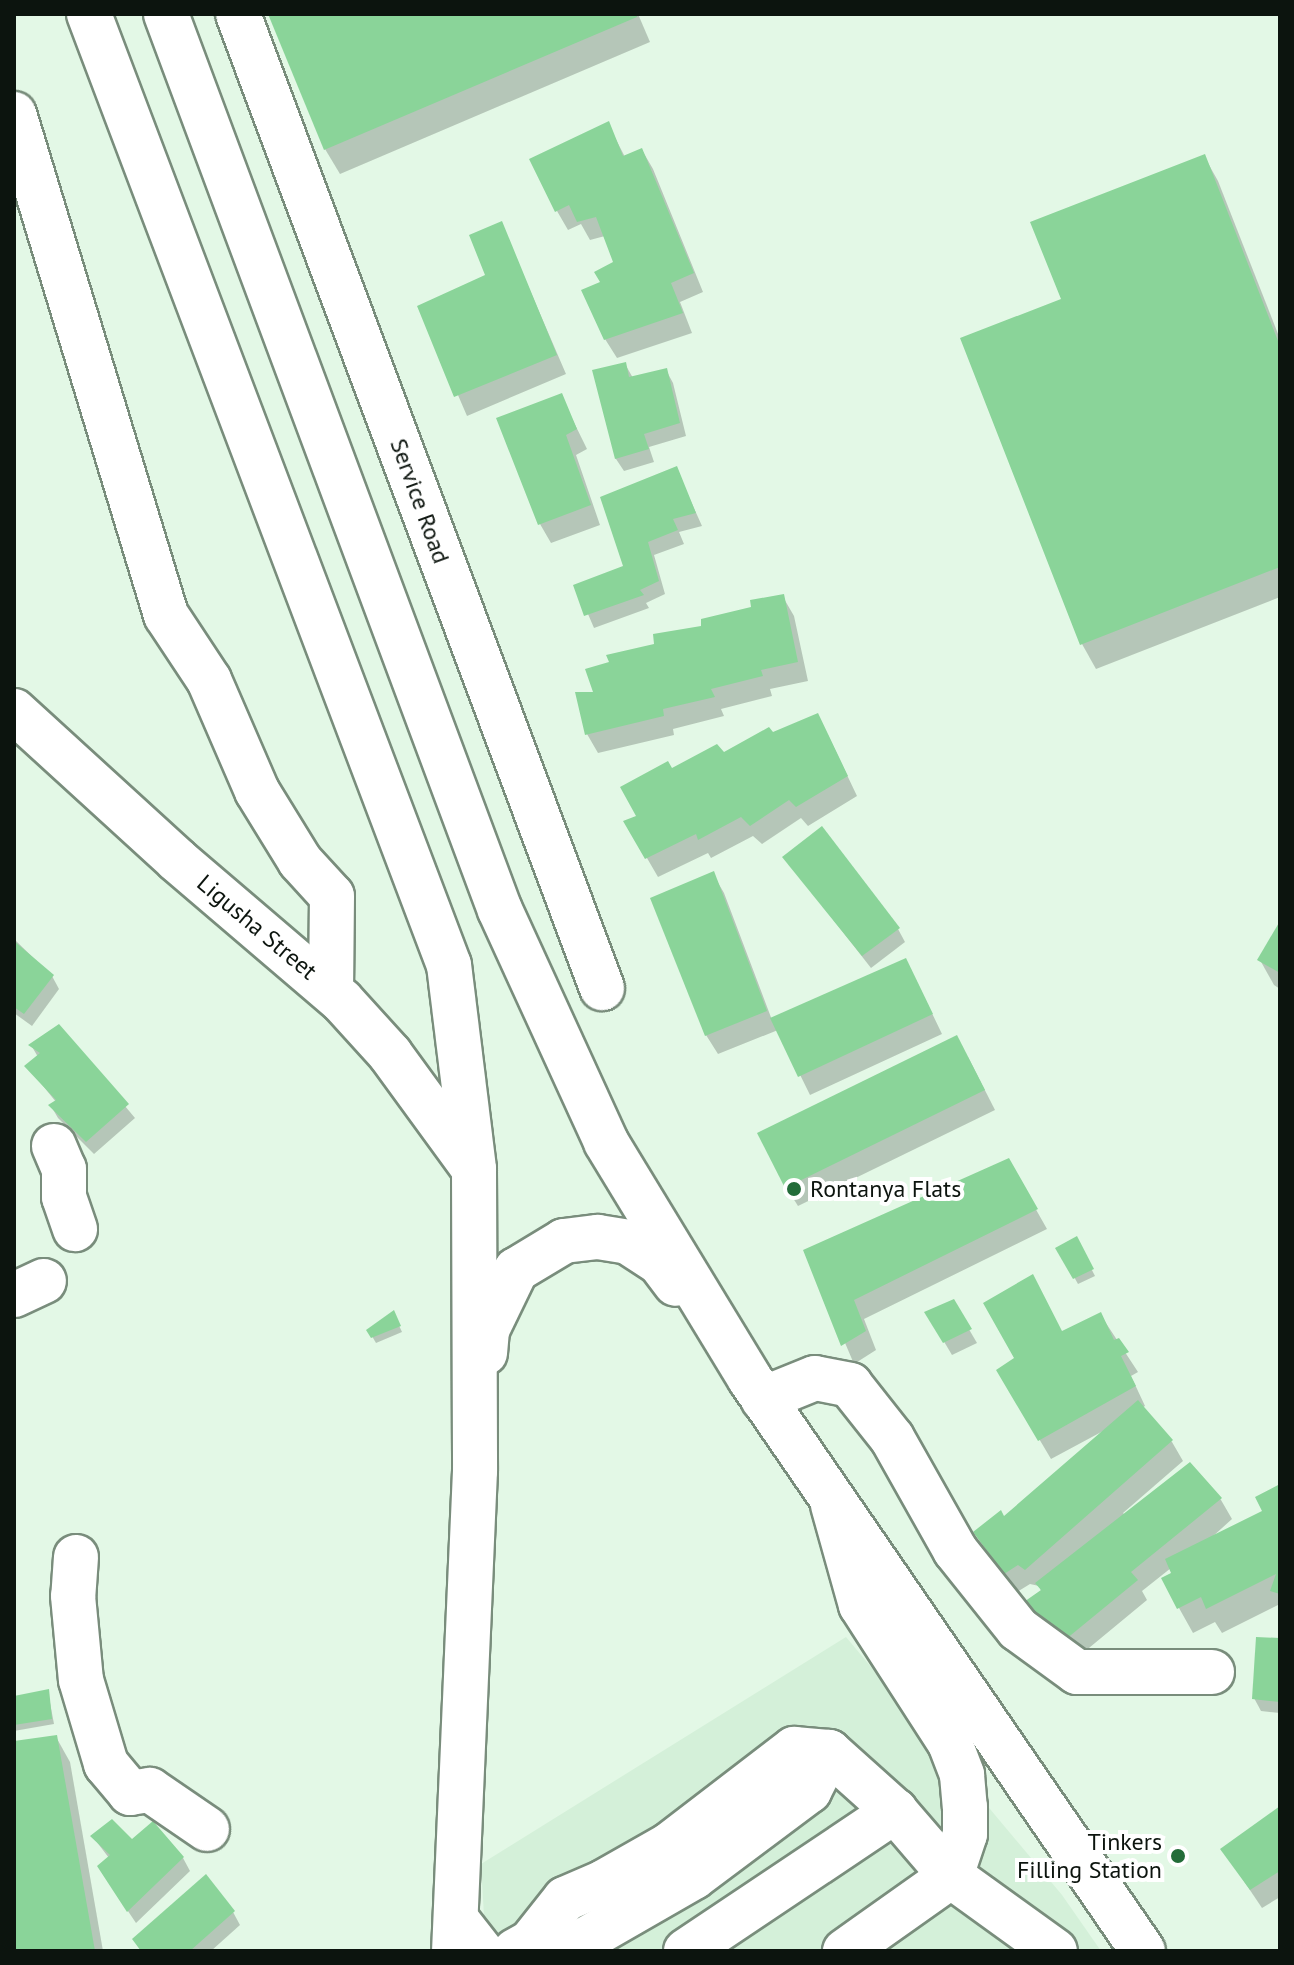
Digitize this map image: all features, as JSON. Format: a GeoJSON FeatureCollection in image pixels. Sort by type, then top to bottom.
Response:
{"type":"FeatureCollection","features":[{"type":"Feature","properties":{"kind":"main road"},"geometry":{"type":"LineString","coordinates":[[89,14],[449,965],[474,1169],[475,1471],[464,1940]]}},
{"type":"Feature","properties":{"kind":"main road"},"geometry":{"type":"LineString","coordinates":[[166,14],[500,910],[606,1142],[756,1389]]}},
{"type":"Feature","properties":{"kind":"main road","name":"Service Road"},"geometry":{"type":"LineString","coordinates":[[238,14],[602,988]]}},
{"type":"Feature","properties":{"kind":"main road"},"geometry":{"type":"LineString","coordinates":[[14,114],[166,615],[209,680],[257,791],[300,861],[332,896],[331,990]]}},
{"type":"Feature","properties":{"kind":"main road","name":"Ligusha Street"},"geometry":{"type":"LineString","coordinates":[[14,711],[177,860],[331,990],[390,1054],[474,1169]]}},
{"type":"Feature","properties":{"kind":"main road"},"geometry":{"type":"LineString","coordinates":[[54,1146],[64,1169],[64,1197],[75,1229]]}},
{"type":"Feature","properties":{"kind":"main road"},"geometry":{"type":"LineString","coordinates":[[475,1471],[487,1330],[516,1270],[564,1241],[598,1237],[628,1242],[660,1263],[756,1389],[1143,1951]]}},
{"type":"Feature","properties":{"kind":"main road"},"geometry":{"type":"LineString","coordinates":[[756,1389],[815,1378],[850,1385],[892,1438],[955,1550],[1018,1629],[1077,1672],[1212,1672]]}},
{"type":"Feature","properties":{"kind":"main road"},"geometry":{"type":"LineString","coordinates":[[831,1499],[861,1605],[927,1713],[950,1743],[962,1775],[965,1834],[951,1876],[845,1951]]}},
{"type":"Feature","properties":{"kind":"main road"},"geometry":{"type":"LineString","coordinates":[[76,1557],[73,1596],[81,1680],[106,1764],[130,1793],[150,1790],[207,1829]]}},
{"type":"Feature","properties":{"kind":"main road"},"geometry":{"type":"LineString","coordinates":[[523,1947],[565,1899],[604,1882],[669,1845],[794,1749],[829,1752],[895,1811],[951,1876],[1055,1951]]}},
{"type":"Feature","properties":{"kind":"main road"},"geometry":{"type":"LineString","coordinates":[[686,1951],[895,1811]]}},
{"type":"Feature","properties":{"kind":"shaded area"},"geometry":{"type":"Polygon","coordinates":[[[846,1637],[1062,1895],[1101,1951],[486,1951],[481,1864],[846,1637]]]}},
{"type":"Feature","properties":{"kind":"building"},"geometry":{"type":"Polygon","coordinates":[[[268,14],[636,14],[637,17],[324,150],[268,14]]]}},
{"type":"Feature","properties":{"kind":"building"},"geometry":{"type":"Polygon","coordinates":[[[609,121],[623,156],[642,148],[694,273],[671,283],[683,313],[604,340],[581,290],[600,282],[594,272],[613,262],[596,217],[577,222],[569,205],[555,212],[529,159],[609,121]]]}},
{"type":"Feature","properties":{"kind":"building"},"geometry":{"type":"Polygon","coordinates":[[[1205,154],[1280,346],[1280,567],[1080,645],[960,338],[1061,299],[1030,222],[1205,154]]]}},
{"type":"Feature","properties":{"kind":"building"},"geometry":{"type":"Polygon","coordinates":[[[502,221],[557,355],[454,397],[417,306],[485,275],[469,235],[502,221]]]}},
{"type":"Feature","properties":{"kind":"building"},"geometry":{"type":"Polygon","coordinates":[[[626,362],[629,377],[667,368],[680,423],[644,434],[649,449],[615,459],[592,370],[626,362]]]}},
{"type":"Feature","properties":{"kind":"building"},"geometry":{"type":"Polygon","coordinates":[[[562,393],[577,429],[566,435],[591,505],[538,525],[496,418],[562,393]]]}},
{"type":"Feature","properties":{"kind":"building"},"geometry":{"type":"Polygon","coordinates":[[[677,466],[696,513],[673,519],[678,530],[648,542],[659,581],[640,590],[644,595],[584,616],[573,585],[623,566],[600,497],[677,466]]]}},
{"type":"Feature","properties":{"kind":"building"},"geometry":{"type":"Polygon","coordinates":[[[784,594],[798,662],[761,670],[763,676],[711,689],[715,697],[663,709],[664,716],[585,735],[575,692],[593,692],[585,669],[609,662],[606,655],[654,644],[653,634],[701,626],[701,619],[751,607],[750,600],[784,594]]]}},
{"type":"Feature","properties":{"kind":"building"},"geometry":{"type":"Polygon","coordinates":[[[818,713],[848,776],[796,807],[789,800],[750,826],[741,817],[698,840],[696,834],[645,859],[623,821],[636,816],[620,787],[668,761],[672,768],[717,744],[724,752],[769,727],[773,732],[818,713]]]}},
{"type":"Feature","properties":{"kind":"building"},"geometry":{"type":"Polygon","coordinates":[[[822,826],[900,928],[862,956],[782,857],[822,826]]]}},
{"type":"Feature","properties":{"kind":"building"},"geometry":{"type":"Polygon","coordinates":[[[714,871],[767,1011],[705,1036],[650,898],[714,871]]]}},
{"type":"Feature","properties":{"kind":"building"},"geometry":{"type":"Polygon","coordinates":[[[1280,921],[1280,973],[1257,960],[1280,921]]]}},
{"type":"Feature","properties":{"kind":"building"},"geometry":{"type":"Polygon","coordinates":[[[14,941],[54,975],[24,1014],[14,1007],[14,941]]]}},
{"type":"Feature","properties":{"kind":"building"},"geometry":{"type":"Polygon","coordinates":[[[906,958],[933,1014],[798,1077],[770,1018],[906,958]]]}},
{"type":"Feature","properties":{"kind":"building"},"geometry":{"type":"Polygon","coordinates":[[[59,1024],[129,1104],[86,1142],[48,1105],[56,1100],[24,1066],[40,1053],[28,1045],[59,1024]]]}},
{"type":"Feature","properties":{"kind":"building"},"geometry":{"type":"Polygon","coordinates":[[[957,1035],[985,1090],[785,1188],[757,1133],[957,1035]]]}},
{"type":"Feature","properties":{"kind":"building"},"geometry":{"type":"Polygon","coordinates":[[[1009,1158],[1038,1209],[854,1300],[866,1331],[841,1346],[803,1250],[1009,1158]]]}},
{"type":"Feature","properties":{"kind":"building"},"geometry":{"type":"Polygon","coordinates":[[[1077,1236],[1094,1269],[1073,1279],[1055,1248],[1077,1236]]]}},
{"type":"Feature","properties":{"kind":"building"},"geometry":{"type":"Polygon","coordinates":[[[1033,1274],[1062,1331],[1101,1312],[1114,1340],[1119,1338],[1129,1352],[1121,1356],[1136,1386],[1038,1441],[996,1370],[1014,1358],[983,1303],[1033,1274]]]}},
{"type":"Feature","properties":{"kind":"building"},"geometry":{"type":"Polygon","coordinates":[[[954,1299],[972,1329],[943,1343],[924,1312],[954,1299]]]}},
{"type":"Feature","properties":{"kind":"building"},"geometry":{"type":"Polygon","coordinates":[[[394,1310],[401,1326],[371,1338],[366,1330],[394,1310]]]}},
{"type":"Feature","properties":{"kind":"building"},"geometry":{"type":"Polygon","coordinates":[[[1138,1400],[1173,1440],[1025,1570],[1018,1565],[1004,1574],[973,1532],[1001,1510],[1004,1516],[1138,1400]]]}},
{"type":"Feature","properties":{"kind":"building"},"geometry":{"type":"Polygon","coordinates":[[[1190,1462],[1222,1498],[1131,1572],[1138,1580],[1060,1644],[1021,1604],[1041,1590],[1035,1583],[1190,1462]]]}},
{"type":"Feature","properties":{"kind":"building"},"geometry":{"type":"Polygon","coordinates":[[[1280,1484],[1280,1594],[1270,1591],[1276,1574],[1206,1609],[1201,1597],[1177,1609],[1161,1578],[1171,1573],[1165,1559],[1262,1511],[1255,1497],[1280,1484]]]}},
{"type":"Feature","properties":{"kind":"building"},"geometry":{"type":"Polygon","coordinates":[[[1256,1637],[1280,1638],[1280,1702],[1252,1699],[1256,1637]]]}},
{"type":"Feature","properties":{"kind":"building"},"geometry":{"type":"Polygon","coordinates":[[[49,1689],[52,1719],[14,1725],[14,1696],[49,1689]]]}},
{"type":"Feature","properties":{"kind":"building"},"geometry":{"type":"Polygon","coordinates":[[[57,1735],[95,1951],[14,1951],[14,1741],[57,1735]]]}},
{"type":"Feature","properties":{"kind":"building"},"geometry":{"type":"Polygon","coordinates":[[[1280,1806],[1280,1871],[1250,1890],[1220,1849],[1280,1806]]]}},
{"type":"Feature","properties":{"kind":"building"},"geometry":{"type":"Polygon","coordinates":[[[112,1819],[132,1839],[153,1821],[184,1857],[127,1912],[97,1866],[110,1855],[90,1836],[112,1819]]]}},
{"type":"Feature","properties":{"kind":"building"},"geometry":{"type":"Polygon","coordinates":[[[206,1874],[235,1911],[190,1951],[141,1951],[132,1939],[206,1874]]]}},
{"type":"Feature","properties":{"kind":"place","name":"Rontanya Flats"},"geometry":{"type":"Point","coordinates":[794,1189]}},
{"type":"Feature","properties":{"kind":"place","name":"Tinkers Filling Station"},"geometry":{"type":"Point","coordinates":[1178,1856]}}]}
